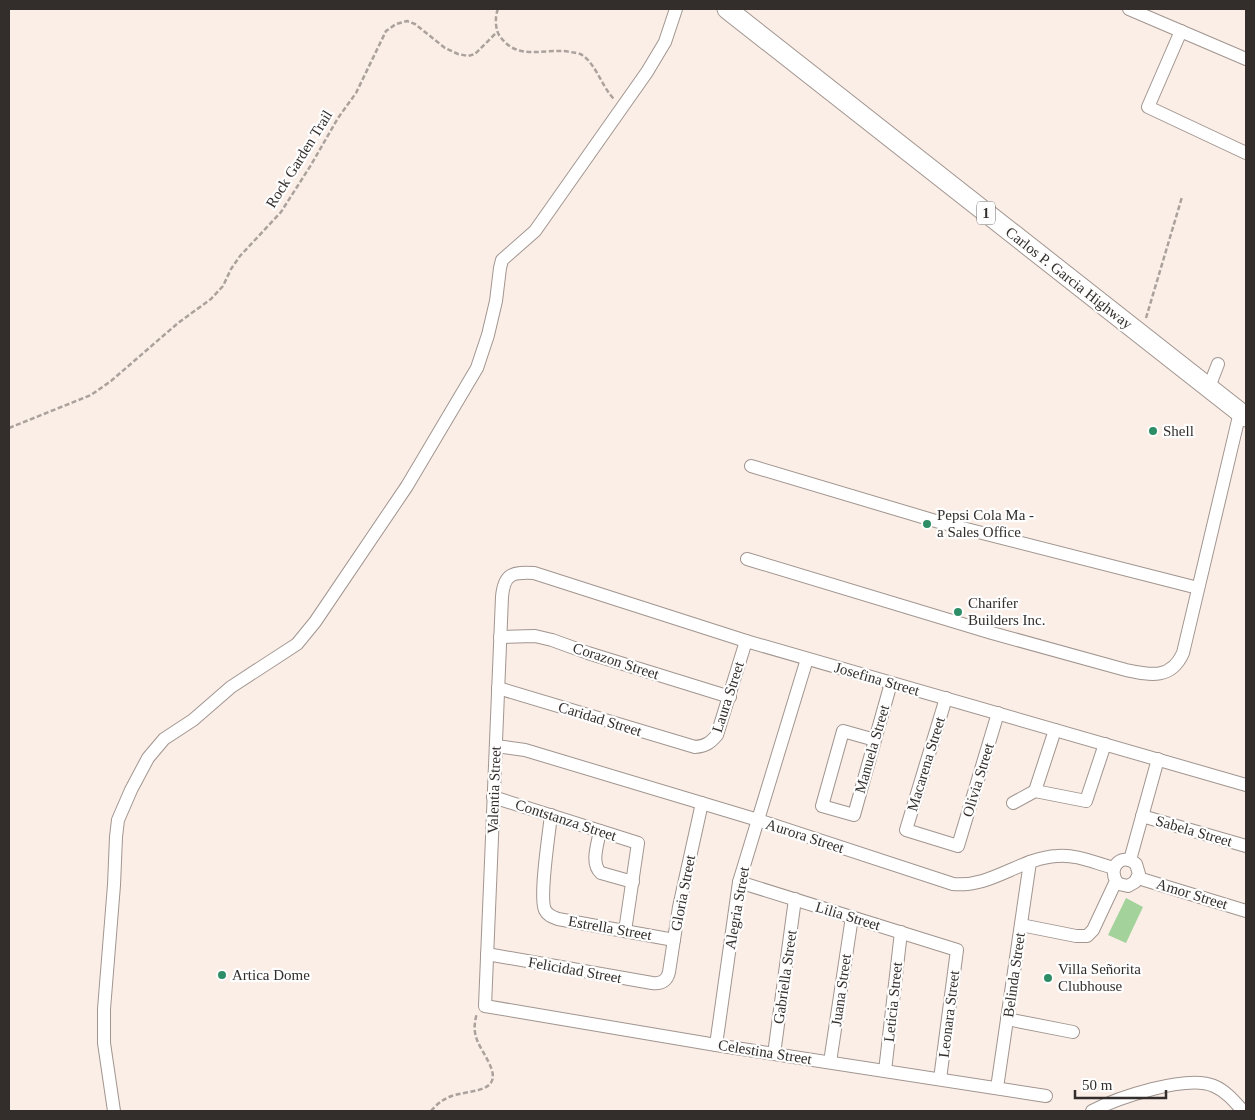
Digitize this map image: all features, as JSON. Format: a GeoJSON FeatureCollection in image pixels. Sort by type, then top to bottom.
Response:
{"type":"FeatureCollection","features":[{"type":"Feature","properties":{"kind":"highway","name":"Carlos P. Garcia Highway"},"geometry":{"type":"LineString","coordinates":[[727,9],[1243,415]]}},
{"type":"Feature","properties":{"kind":"street"},"geometry":{"type":"LineString","coordinates":[[114,1111],[104,1043],[104,1009],[118,820],[131,790],[148,758],[164,739],[193,720],[231,687],[297,644],[315,622],[412,479],[477,368],[488,335],[496,301],[502,260],[534,231],[647,72],[665,42],[676,9]]}},
{"type":"Feature","properties":{"kind":"street"},"geometry":{"type":"LineString","coordinates":[[1129,9],[1246,59]]}},
{"type":"Feature","properties":{"kind":"street"},"geometry":{"type":"LineString","coordinates":[[1181,31],[1148,108],[1246,153]]}},
{"type":"Feature","properties":{"kind":"street"},"geometry":{"type":"LineString","coordinates":[[1209,387],[1218,364]]}},
{"type":"Feature","properties":{"kind":"street"},"geometry":{"type":"LineString","coordinates":[[747,559],[1002,636],[1144,674],[1160,674],[1171,670],[1183,653],[1243,415]]}},
{"type":"Feature","properties":{"kind":"street"},"geometry":{"type":"LineString","coordinates":[[751,466],[939,522],[1198,588]]}},
{"type":"Feature","properties":{"kind":"street","name":"Josefina Street"},"geometry":{"type":"LineString","coordinates":[[509,576],[534,573],[746,641],[1246,785]]}},
{"type":"Feature","properties":{"kind":"street","name":"Valentia Street"},"geometry":{"type":"LineString","coordinates":[[485,1006],[500,637],[503,585],[509,576]]}},
{"type":"Feature","properties":{"kind":"street","name":"Corazon Street"},"geometry":{"type":"LineString","coordinates":[[500,637],[536,636],[552,640],[730,697]]}},
{"type":"Feature","properties":{"kind":"street","name":"Laura Street"},"geometry":{"type":"LineString","coordinates":[[703,746],[711,743],[717,735],[746,641]]}},
{"type":"Feature","properties":{"kind":"street","name":"Alegria Street"},"geometry":{"type":"LineString","coordinates":[[716,1045],[739,882],[807,659]]}},
{"type":"Feature","properties":{"kind":"street","name":"Manuela Street"},"geometry":{"type":"LineString","coordinates":[[875,740],[844,731],[822,806],[854,816],[891,683]]}},
{"type":"Feature","properties":{"kind":"street","name":"Caridad Street"},"geometry":{"type":"LineString","coordinates":[[498,688],[695,747],[703,746]]}},
{"type":"Feature","properties":{"kind":"street","name":"Macarena Street"},"geometry":{"type":"LineString","coordinates":[[946,698],[906,830],[958,846]]}},
{"type":"Feature","properties":{"kind":"street","name":"Olivia Street"},"geometry":{"type":"LineString","coordinates":[[958,846],[998,713]]}},
{"type":"Feature","properties":{"kind":"street"},"geometry":{"type":"LineString","coordinates":[[1035,791],[1055,730]]}},
{"type":"Feature","properties":{"kind":"street"},"geometry":{"type":"LineString","coordinates":[[1013,803],[1035,791],[1086,800],[1105,744]]}},
{"type":"Feature","properties":{"kind":"street","name":"Aurora Street"},"geometry":{"type":"LineString","coordinates":[[496,746],[525,750],[702,803],[953,884],[978,883],[1030,862],[1055,856],[1066,856],[1115,874]]}},
{"type":"Feature","properties":{"kind":"street"},"geometry":{"type":"LineString","coordinates":[[1130,860],[1158,759]]}},
{"type":"Feature","properties":{"kind":"street","name":"Contstanza Street"},"geometry":{"type":"LineString","coordinates":[[493,797],[638,843],[633,882]]}},
{"type":"Feature","properties":{"kind":"street","name":"Gloria Street"},"geometry":{"type":"LineString","coordinates":[[663,982],[668,978],[686,870],[702,803]]}},
{"type":"Feature","properties":{"kind":"street","name":"Estrella Street"},"geometry":{"type":"LineString","coordinates":[[551,815],[544,888],[544,908],[547,914],[558,919],[674,940]]}},
{"type":"Feature","properties":{"kind":"street","name":"Sabela Street"},"geometry":{"type":"LineString","coordinates":[[1142,816],[1246,846]]}},
{"type":"Feature","properties":{"kind":"street"},"geometry":{"type":"LineString","coordinates":[[600,831],[596,860],[597,870],[600,873],[633,882],[625,931]]}},
{"type":"Feature","properties":{"kind":"street"},"geometry":{"type":"LineString","coordinates":[[1021,925],[1076,936],[1087,936],[1093,930],[1115,874],[1122,860],[1130,860],[1138,867],[1138,878],[1128,886],[1119,884],[1115,874]]}},
{"type":"Feature","properties":{"kind":"street","name":"Belinda Street"},"geometry":{"type":"LineString","coordinates":[[997,1088],[1030,862]]}},
{"type":"Feature","properties":{"kind":"street","name":"Amor Street"},"geometry":{"type":"LineString","coordinates":[[1138,878],[1246,911]]}},
{"type":"Feature","properties":{"kind":"street","name":"Lilia Street"},"geometry":{"type":"LineString","coordinates":[[739,882],[957,950]]}},
{"type":"Feature","properties":{"kind":"street","name":"Gabriella Street"},"geometry":{"type":"LineString","coordinates":[[774,1054],[795,899]]}},
{"type":"Feature","properties":{"kind":"street","name":"Juana Street"},"geometry":{"type":"LineString","coordinates":[[830,1062],[852,917]]}},
{"type":"Feature","properties":{"kind":"street","name":"Leticia Street"},"geometry":{"type":"LineString","coordinates":[[885,1071],[901,932]]}},
{"type":"Feature","properties":{"kind":"street","name":"Leonara Street"},"geometry":{"type":"LineString","coordinates":[[940,1079],[957,950]]}},
{"type":"Feature","properties":{"kind":"street","name":"Felicidad Street"},"geometry":{"type":"LineString","coordinates":[[487,954],[652,983],[663,982]]}},
{"type":"Feature","properties":{"kind":"street","name":"Celestina Street"},"geometry":{"type":"LineString","coordinates":[[485,1006],[716,1045],[1046,1096]]}},
{"type":"Feature","properties":{"kind":"street"},"geometry":{"type":"LineString","coordinates":[[1007,1019],[1073,1032]]}},
{"type":"Feature","properties":{"kind":"street"},"geometry":{"type":"LineString","coordinates":[[1092,1111],[1138,1093],[1192,1082],[1215,1086],[1224,1092],[1243,1111]]}},
{"type":"Feature","properties":{"kind":"path"},"geometry":{"type":"LineString","coordinates":[[498,9],[497,32],[503,41],[514,50],[530,53],[568,51],[582,54],[595,69],[604,86],[622,107]]}},
{"type":"Feature","properties":{"kind":"path","name":"Rock Garden Trail"},"geometry":{"type":"LineString","coordinates":[[9,428],[91,395],[111,381],[178,323],[211,300],[223,286],[230,269],[240,256],[281,212],[338,118],[356,93],[386,31],[396,24],[407,21],[415,24],[445,48],[468,56],[475,54],[497,32]]}},
{"type":"Feature","properties":{"kind":"path"},"geometry":{"type":"LineString","coordinates":[[1140,334],[1182,197]]}},
{"type":"Feature","properties":{"kind":"path"},"geometry":{"type":"LineString","coordinates":[[431,1111],[450,1097],[480,1090],[493,1081],[493,1071],[475,1037],[477,1014],[485,1006]]}},
{"type":"Feature","properties":{"kind":"green space"},"geometry":{"type":"Polygon","coordinates":[[[1126,898],[1143,907],[1126,943],[1108,935],[1126,898]]]}},
{"type":"Feature","properties":{"kind":"place","name":"Shell"},"geometry":{"type":"Point","coordinates":[1153,431]}},
{"type":"Feature","properties":{"kind":"place","name":"Pepsi Cola Ma - a Sales Office"},"geometry":{"type":"Point","coordinates":[927,524]}},
{"type":"Feature","properties":{"kind":"place","name":"Charifer Builders Inc."},"geometry":{"type":"Point","coordinates":[958,612]}},
{"type":"Feature","properties":{"kind":"place","name":"Artica Dome"},"geometry":{"type":"Point","coordinates":[222,975]}},
{"type":"Feature","properties":{"kind":"place","name":"Villa Señorita Clubhouse"},"geometry":{"type":"Point","coordinates":[1048,978]}}]}
